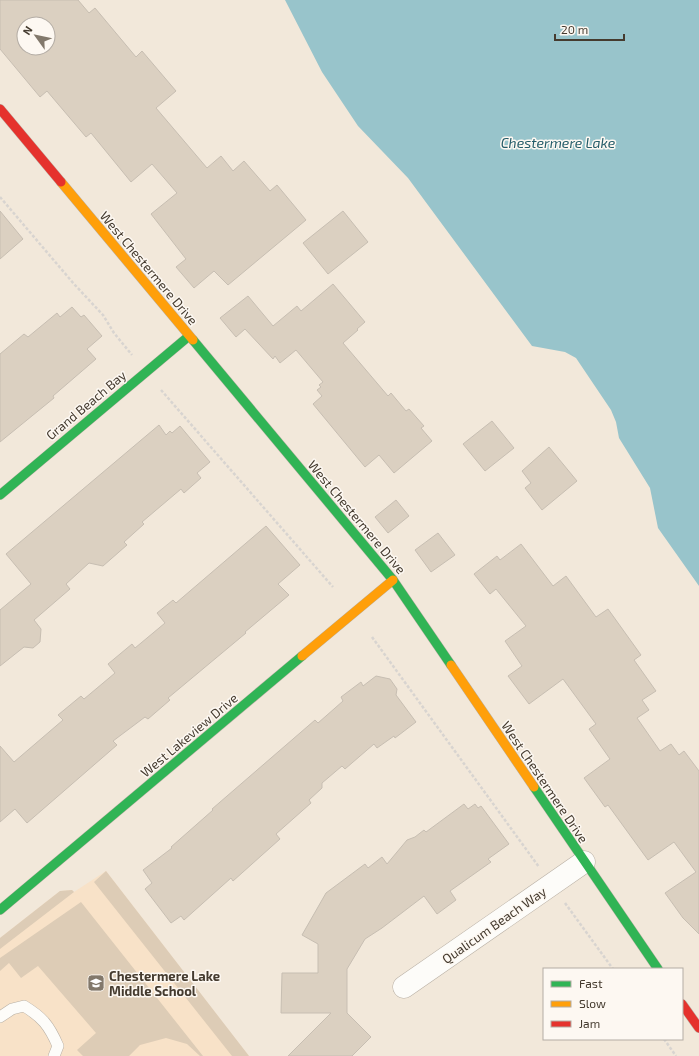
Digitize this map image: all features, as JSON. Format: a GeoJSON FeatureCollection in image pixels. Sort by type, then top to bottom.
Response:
{"type":"FeatureCollection","features":[{"type":"Feature","properties":{"kind":"street","name":"West Chestermere Drive"},"geometry":{"type":"LineString","coordinates":[[0,109],[393,580],[657,968]]}},
{"type":"Feature","properties":{"kind":"street","name":"Grand Beach Bay"},"geometry":{"type":"LineString","coordinates":[[0,495],[188,336]]}},
{"type":"Feature","properties":{"kind":"street","name":"West Lakeview Drive"},"geometry":{"type":"LineString","coordinates":[[0,910],[393,580]]}},
{"type":"Feature","properties":{"kind":"street","name":"Qualicum Beach Way"},"geometry":{"type":"LineString","coordinates":[[404,988],[584,862]]}},
{"type":"Feature","properties":{"kind":"street"},"geometry":{"type":"LineString","coordinates":[[683,1005],[699,1028]]}},
{"type":"Feature","properties":{"kind":"lane"},"geometry":{"type":"LineString","coordinates":[[0,1018],[12,1009],[24,1006],[38,1014],[52,1031],[58,1046],[54,1056]]}},
{"type":"Feature","properties":{"kind":"path"},"geometry":{"type":"LineString","coordinates":[[0,197],[74,284],[103,315],[114,333],[136,360]]}},
{"type":"Feature","properties":{"kind":"path"},"geometry":{"type":"LineString","coordinates":[[158,386],[333,587]]}},
{"type":"Feature","properties":{"kind":"path"},"geometry":{"type":"LineString","coordinates":[[372,637],[612,968]]}},
{"type":"Feature","properties":{"kind":"path"},"geometry":{"type":"LineString","coordinates":[[665,1040],[676,1056]]}},
{"type":"Feature","properties":{"kind":"shaded area","name":"Chestermere Lake Middle School"},"geometry":{"type":"Polygon","coordinates":[[[106,871],[249,1056],[0,1056],[0,938],[60,891],[72,890],[74,892],[106,871]]]}},
{"type":"Feature","properties":{"kind":"shaded area"},"geometry":{"type":"Polygon","coordinates":[[[106,871],[249,1056],[232,1056],[94,882],[106,871]]]}},
{"type":"Feature","properties":{"kind":"shaded area"},"geometry":{"type":"Polygon","coordinates":[[[72,890],[74,892],[0,949],[0,938],[60,891],[72,890]]]}},
{"type":"Feature","properties":{"kind":"shaded area"},"geometry":{"type":"Polygon","coordinates":[[[81,902],[203,1056],[200,1056],[187,1044],[166,1038],[140,1045],[129,1056],[83,1056],[77,1050],[96,1033],[38,966],[21,978],[9,963],[0,971],[0,958],[81,902]]]}},
{"type":"Feature","properties":{"kind":"water","name":"Chestermere Lake"},"geometry":{"type":"Polygon","coordinates":[[[285,0],[699,0],[699,586],[658,528],[650,488],[619,438],[616,422],[611,410],[576,358],[565,352],[532,346],[408,178],[358,126],[322,72],[285,0]]]}},
{"type":"Feature","properties":{"kind":"building"},"geometry":{"type":"Polygon","coordinates":[[[0,0],[78,0],[89,13],[95,8],[136,57],[142,51],[176,91],[156,108],[207,168],[221,156],[233,171],[244,161],[270,191],[277,185],[306,220],[228,285],[214,271],[194,288],[176,267],[186,259],[151,214],[177,193],[152,164],[131,182],[91,133],[86,137],[47,91],[40,97],[0,49],[0,0]]]}},
{"type":"Feature","properties":{"kind":"building"},"geometry":{"type":"Polygon","coordinates":[[[0,211],[23,239],[0,259],[0,211]]]}},
{"type":"Feature","properties":{"kind":"building"},"geometry":{"type":"Polygon","coordinates":[[[343,211],[368,242],[328,274],[303,243],[343,211]]]}},
{"type":"Feature","properties":{"kind":"building"},"geometry":{"type":"Polygon","coordinates":[[[333,284],[365,322],[343,343],[388,396],[391,393],[406,411],[409,409],[424,426],[421,428],[432,441],[394,473],[379,455],[365,467],[313,404],[322,396],[317,390],[321,387],[319,385],[323,382],[296,350],[280,363],[275,356],[273,359],[245,329],[236,337],[220,318],[248,296],[273,326],[297,306],[301,311],[333,284]]]}},
{"type":"Feature","properties":{"kind":"building"},"geometry":{"type":"Polygon","coordinates":[[[72,307],[81,317],[84,315],[102,336],[87,349],[96,359],[53,396],[54,398],[0,442],[0,354],[24,334],[28,337],[57,313],[60,317],[72,307]]]}},
{"type":"Feature","properties":{"kind":"building"},"geometry":{"type":"Polygon","coordinates":[[[492,421],[514,448],[485,471],[463,444],[492,421]]]}},
{"type":"Feature","properties":{"kind":"building"},"geometry":{"type":"Polygon","coordinates":[[[159,425],[166,435],[170,431],[172,433],[180,426],[210,462],[197,473],[201,478],[184,493],[181,489],[142,522],[144,524],[124,542],[127,545],[103,566],[89,563],[66,584],[70,589],[34,620],[41,629],[40,642],[33,648],[24,647],[0,666],[0,610],[31,584],[6,554],[159,425]]]}},
{"type":"Feature","properties":{"kind":"building"},"geometry":{"type":"Polygon","coordinates":[[[549,447],[577,481],[542,510],[525,488],[531,483],[522,471],[549,447]]]}},
{"type":"Feature","properties":{"kind":"building"},"geometry":{"type":"Polygon","coordinates":[[[396,500],[409,516],[388,533],[375,517],[396,500]]]}},
{"type":"Feature","properties":{"kind":"building"},"geometry":{"type":"Polygon","coordinates":[[[266,526],[300,565],[278,584],[289,595],[168,698],[170,700],[148,719],[145,717],[113,741],[117,745],[27,823],[15,809],[0,822],[0,746],[14,762],[63,720],[58,715],[81,696],[84,699],[115,673],[108,664],[132,644],[135,648],[165,623],[157,613],[173,600],[176,603],[266,526]]]}},
{"type":"Feature","properties":{"kind":"building"},"geometry":{"type":"Polygon","coordinates":[[[438,533],[455,555],[431,572],[415,550],[438,533]]]}},
{"type":"Feature","properties":{"kind":"building"},"geometry":{"type":"Polygon","coordinates":[[[521,544],[553,586],[566,576],[596,617],[608,609],[641,655],[634,660],[656,691],[642,700],[649,710],[637,718],[660,751],[671,744],[679,755],[684,751],[699,771],[699,934],[683,918],[665,893],[696,872],[674,842],[648,860],[608,805],[605,807],[584,778],[610,759],[589,729],[596,724],[563,679],[529,704],[508,676],[522,666],[505,641],[526,626],[496,589],[490,594],[474,574],[497,556],[500,560],[521,544]]]}},
{"type":"Feature","properties":{"kind":"building"},"geometry":{"type":"Polygon","coordinates":[[[376,676],[390,679],[397,689],[396,695],[416,722],[395,738],[394,736],[377,748],[374,744],[345,769],[342,766],[322,783],[322,788],[309,800],[311,803],[276,834],[280,839],[233,881],[231,878],[184,920],[181,916],[171,923],[145,889],[152,883],[143,870],[172,848],[171,847],[213,810],[212,809],[315,720],[318,723],[343,701],[341,697],[361,682],[363,686],[376,676]]]}},
{"type":"Feature","properties":{"kind":"building"},"geometry":{"type":"Polygon","coordinates":[[[464,804],[468,809],[475,804],[478,808],[481,806],[509,844],[488,859],[491,862],[450,891],[456,900],[437,914],[424,896],[365,939],[347,969],[347,1013],[371,1037],[352,1056],[288,1056],[331,1013],[281,1013],[282,973],[318,973],[318,944],[302,935],[326,893],[365,864],[368,868],[382,857],[387,864],[407,840],[415,837],[424,830],[426,832],[464,804]]]}},
{"type":"Feature","properties":{"kind":"traffic: fast"},"geometry":{"type":"LineString","coordinates":[[0,495],[189,336]]}},
{"type":"Feature","properties":{"kind":"traffic: fast"},"geometry":{"type":"LineString","coordinates":[[193,340],[393,580],[451,665]]}},
{"type":"Feature","properties":{"kind":"traffic: fast"},"geometry":{"type":"LineString","coordinates":[[0,910],[302,656]]}},
{"type":"Feature","properties":{"kind":"traffic: fast"},"geometry":{"type":"LineString","coordinates":[[534,787],[657,968]]}},
{"type":"Feature","properties":{"kind":"traffic: slow"},"geometry":{"type":"LineString","coordinates":[[61,182],[193,340]]}},
{"type":"Feature","properties":{"kind":"traffic: slow"},"geometry":{"type":"LineString","coordinates":[[302,656],[393,580]]}},
{"type":"Feature","properties":{"kind":"traffic: slow"},"geometry":{"type":"LineString","coordinates":[[451,665],[534,787]]}},
{"type":"Feature","properties":{"kind":"traffic: jam"},"geometry":{"type":"LineString","coordinates":[[0,109],[61,182]]}},
{"type":"Feature","properties":{"kind":"traffic: jam"},"geometry":{"type":"LineString","coordinates":[[683,1005],[699,1028]]}},
{"type":"Feature","properties":{"kind":"place","name":"Chestermere Lake Middle School"},"geometry":{"type":"Point","coordinates":[96,983]}}]}
